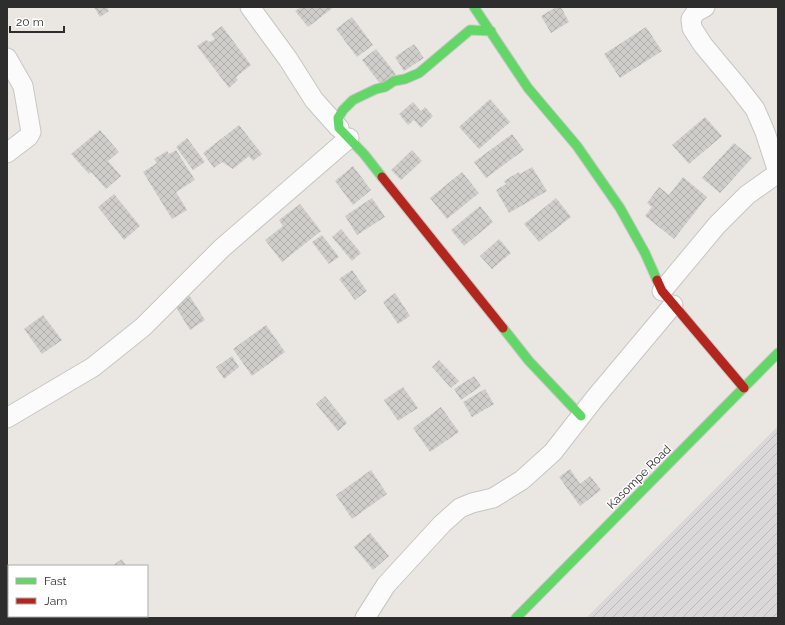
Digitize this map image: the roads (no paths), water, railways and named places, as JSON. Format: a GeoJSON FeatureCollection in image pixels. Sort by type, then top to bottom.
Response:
{"type":"FeatureCollection","features":[{"type":"Feature","properties":{"kind":"street"},"geometry":{"type":"LineString","coordinates":[[250,7],[288,59],[314,100],[364,154],[529,361],[581,416]]}},
{"type":"Feature","properties":{"kind":"street"},"geometry":{"type":"LineString","coordinates":[[474,7],[528,88],[577,146],[620,208],[645,253],[667,298],[744,388]]}},
{"type":"Feature","properties":{"kind":"street"},"geometry":{"type":"LineString","coordinates":[[365,618],[386,585],[442,524],[460,508],[472,503],[493,498],[522,480],[553,452],[667,298],[717,225],[747,195],[778,172],[765,132],[755,109],[703,46],[692,28],[691,19],[696,12],[705,7]]}},
{"type":"Feature","properties":{"kind":"street"},"geometry":{"type":"LineString","coordinates":[[344,133],[338,118],[343,110],[353,100],[376,89],[385,87],[394,81],[405,79],[419,73],[470,30],[491,31]]}},
{"type":"Feature","properties":{"kind":"street"},"geometry":{"type":"LineString","coordinates":[[7,58],[23,86],[31,132],[28,137],[7,153]]}},
{"type":"Feature","properties":{"kind":"street"},"geometry":{"type":"LineString","coordinates":[[7,418],[94,367],[137,332],[222,248],[344,133]]}},
{"type":"Feature","properties":{"kind":"street","name":"Kasompe Road"},"geometry":{"type":"LineString","coordinates":[[516,618],[778,353]]}}]}
